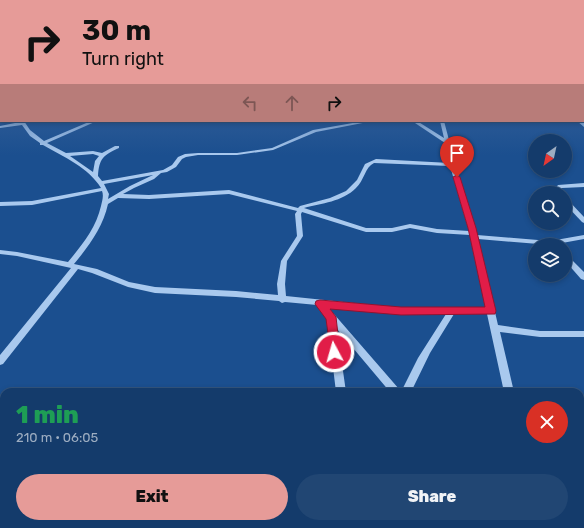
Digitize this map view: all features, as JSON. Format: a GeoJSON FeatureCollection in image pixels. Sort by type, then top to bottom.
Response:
{"type":"FeatureCollection","features":[{"type":"Feature","properties":{"kind":"street"},"geometry":{"type":"LineString","coordinates":[[0,127],[23,122],[24,126],[42,144],[89,170],[106,193],[104,210],[97,226],[73,266],[0,361]]}},
{"type":"Feature","properties":{"kind":"street"},"geometry":{"type":"LineString","coordinates":[[42,144],[93,122]]}},
{"type":"Feature","properties":{"kind":"street"},"geometry":{"type":"LineString","coordinates":[[352,122],[358,123]]}},
{"type":"Feature","properties":{"kind":"street"},"geometry":{"type":"LineString","coordinates":[[100,183],[171,168],[180,158],[185,156],[198,154],[237,154],[274,149],[315,131],[364,122]]}},
{"type":"Feature","properties":{"kind":"street"},"geometry":{"type":"LineString","coordinates":[[416,122],[448,142]]}},
{"type":"Feature","properties":{"kind":"street"},"geometry":{"type":"LineString","coordinates":[[442,122],[453,165],[474,235],[508,388]]}},
{"type":"Feature","properties":{"kind":"street"},"geometry":{"type":"LineString","coordinates":[[95,177],[97,161],[102,155],[118,147]]}},
{"type":"Feature","properties":{"kind":"street"},"geometry":{"type":"LineString","coordinates":[[64,155],[93,152],[102,155]]}},
{"type":"Feature","properties":{"kind":"street"},"geometry":{"type":"LineString","coordinates":[[300,209],[347,193],[361,179],[366,166],[370,162],[376,161],[453,165]]}},
{"type":"Feature","properties":{"kind":"street"},"geometry":{"type":"LineString","coordinates":[[105,203],[152,178],[161,171]]}},
{"type":"Feature","properties":{"kind":"street"},"geometry":{"type":"LineString","coordinates":[[560,186],[584,185]]}},
{"type":"Feature","properties":{"kind":"street"},"geometry":{"type":"LineString","coordinates":[[0,204],[32,203],[104,189]]}},
{"type":"Feature","properties":{"kind":"street"},"geometry":{"type":"LineString","coordinates":[[117,196],[149,197],[228,192],[300,209],[366,230],[392,230],[410,226],[437,231],[528,240]]}},
{"type":"Feature","properties":{"kind":"street"},"geometry":{"type":"LineString","coordinates":[[572,208],[584,221]]}},
{"type":"Feature","properties":{"kind":"street"},"geometry":{"type":"LineString","coordinates":[[282,300],[282,271],[284,260],[300,236],[298,223],[300,209]]}},
{"type":"Feature","properties":{"kind":"street"},"geometry":{"type":"LineString","coordinates":[[572,240],[584,237]]}},
{"type":"Feature","properties":{"kind":"street"},"geometry":{"type":"LineString","coordinates":[[0,252],[18,254],[73,266],[128,284],[155,290],[236,294],[320,304],[401,311],[491,311]]}},
{"type":"Feature","properties":{"kind":"street"},"geometry":{"type":"LineString","coordinates":[[572,263],[584,277]]}},
{"type":"Feature","properties":{"kind":"street"},"geometry":{"type":"LineString","coordinates":[[320,304],[393,388]]}},
{"type":"Feature","properties":{"kind":"street"},"geometry":{"type":"LineString","coordinates":[[408,388],[415,370],[433,338],[452,311]]}},
{"type":"Feature","properties":{"kind":"street"},"geometry":{"type":"LineString","coordinates":[[331,317],[340,388]]}},
{"type":"Feature","properties":{"kind":"street"},"geometry":{"type":"LineString","coordinates":[[495,328],[540,334],[584,334]]}},
{"type":"Feature","properties":{"kind":"route"},"geometry":{"type":"LineString","coordinates":[[334,352],[331,317],[320,304],[401,311],[491,311],[472,228],[457,177]]}}]}
